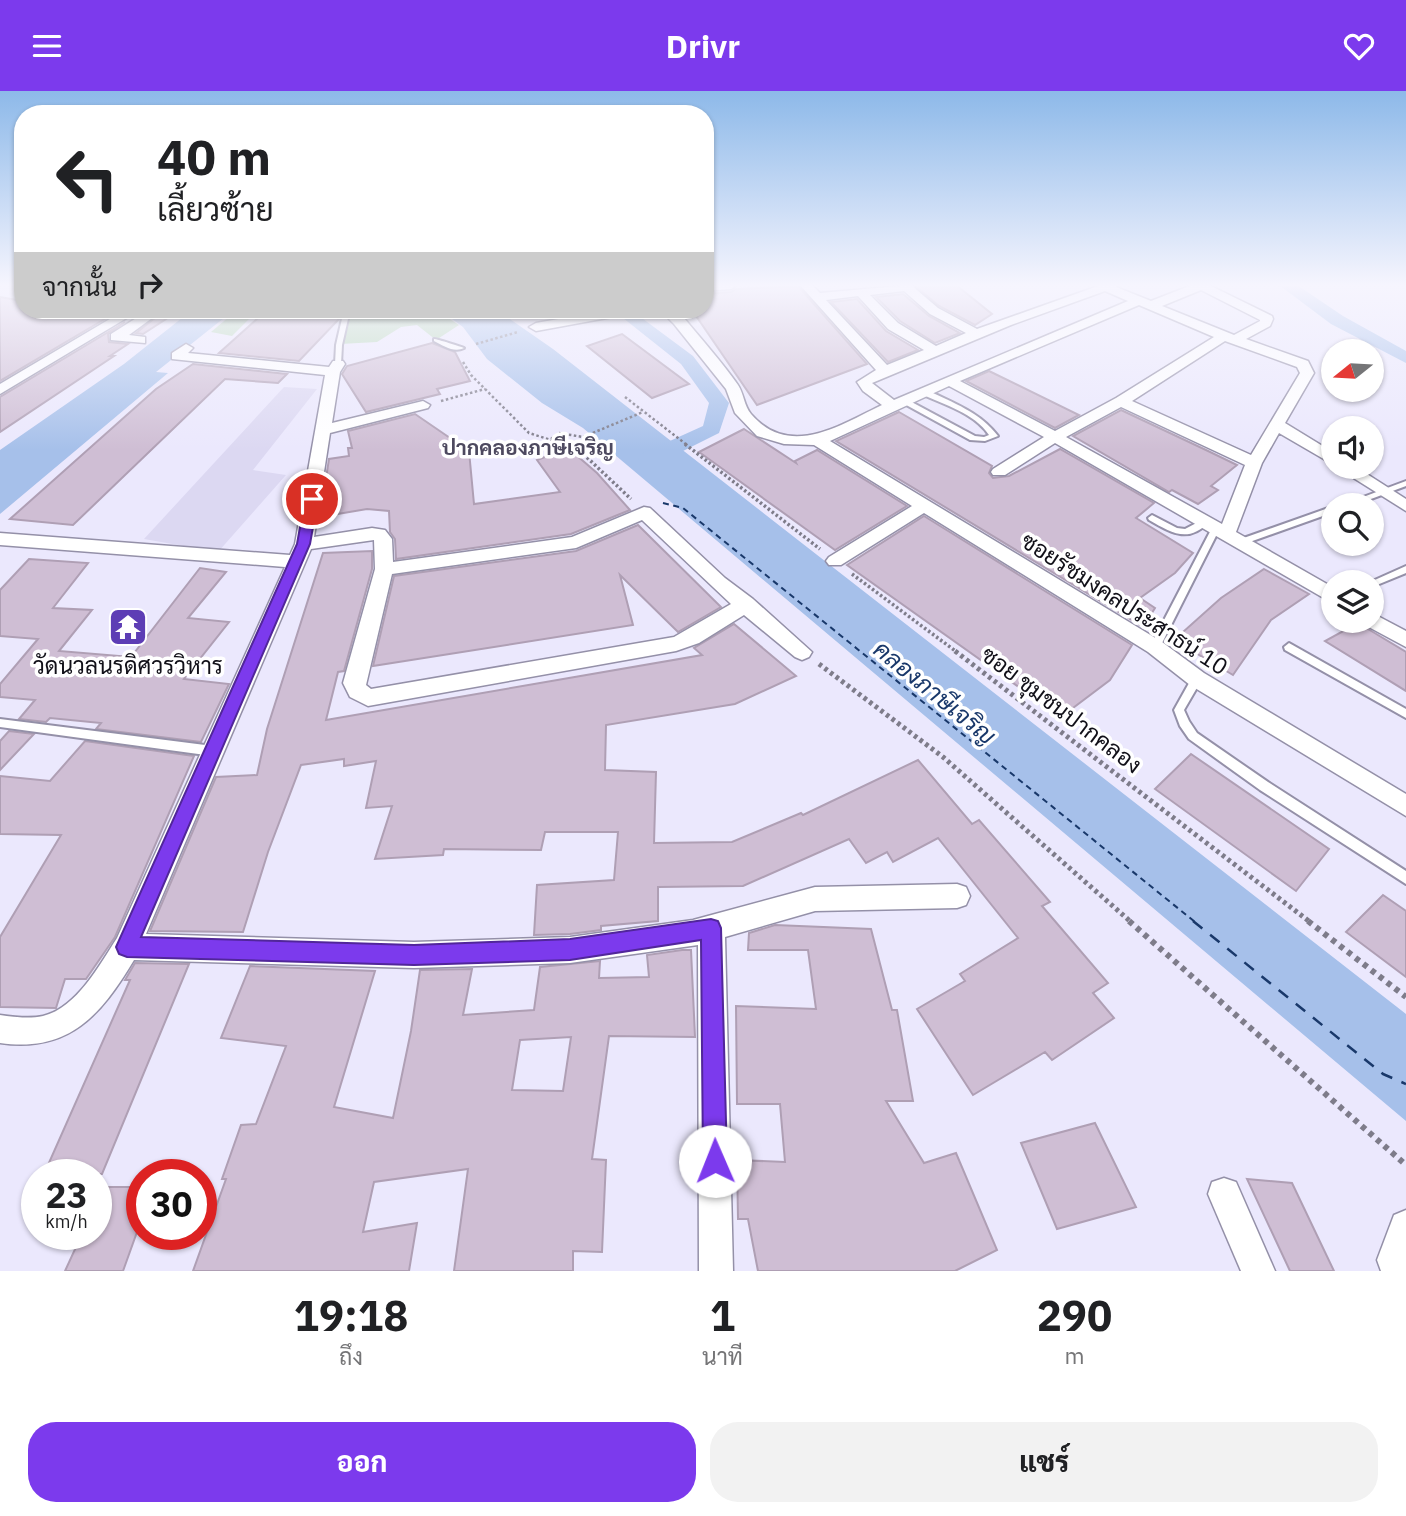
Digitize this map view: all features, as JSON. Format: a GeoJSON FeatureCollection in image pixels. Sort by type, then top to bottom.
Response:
{"type":"FeatureCollection","features":[{"type":"Feature","properties":{"kind":"street"},"geometry":{"type":"LineString","coordinates":[[0,390],[88,340]]}},
{"type":"Feature","properties":{"kind":"street"},"geometry":{"type":"LineString","coordinates":[[693,340],[733,389],[742,413],[762,433],[784,439],[818,441],[949,381],[1051,340]]}},
{"type":"Feature","properties":{"kind":"street"},"geometry":{"type":"LineString","coordinates":[[857,340],[885,370]]}},
{"type":"Feature","properties":{"kind":"street"},"geometry":{"type":"LineString","coordinates":[[917,340],[935,351]]}},
{"type":"Feature","properties":{"kind":"street"},"geometry":{"type":"LineString","coordinates":[[898,404],[868,389],[864,382],[885,370],[962,340]]}},
{"type":"Feature","properties":{"kind":"street"},"geometry":{"type":"LineString","coordinates":[[999,472],[1056,436],[1225,340]]}},
{"type":"Feature","properties":{"kind":"street"},"geometry":{"type":"LineString","coordinates":[[1223,530],[1254,463],[1307,373],[1303,364],[1235,340]]}},
{"type":"Feature","properties":{"kind":"street"},"geometry":{"type":"LineString","coordinates":[[0,1030],[12,1033],[57,1028],[97,995],[127,947],[300,553],[336,368],[177,356],[186,348]]}},
{"type":"Feature","properties":{"kind":"street"},"geometry":{"type":"LineString","coordinates":[[949,381],[1056,436],[1223,530],[1321,589]]}},
{"type":"Feature","properties":{"kind":"street"},"geometry":{"type":"LineString","coordinates":[[1121,401],[1254,463]]}},
{"type":"Feature","properties":{"kind":"street"},"geometry":{"type":"LineString","coordinates":[[324,430],[423,405]]}},
{"type":"Feature","properties":{"kind":"street"},"geometry":{"type":"LineString","coordinates":[[1275,424],[1321,452]]}},
{"type":"Feature","properties":{"kind":"street","name":"ซอยรัชมงคลประสาธน์ 10"},"geometry":{"type":"LineString","coordinates":[[818,441],[1155,647],[1197,678],[1406,806]]}},
{"type":"Feature","properties":{"kind":"street"},"geometry":{"type":"LineString","coordinates":[[1363,479],[1406,506]]}},
{"type":"Feature","properties":{"kind":"street"},"geometry":{"type":"LineString","coordinates":[[835,561],[925,505]]}},
{"type":"Feature","properties":{"kind":"street"},"geometry":{"type":"LineString","coordinates":[[384,569],[576,542],[644,512],[718,583],[802,652]]}},
{"type":"Feature","properties":{"kind":"street"},"geometry":{"type":"LineString","coordinates":[[0,538],[300,553],[379,534],[383,538],[384,569],[354,683],[358,691],[368,698],[676,644],[692,638],[746,604]]}},
{"type":"Feature","properties":{"kind":"street"},"geometry":{"type":"LineString","coordinates":[[1384,626],[1406,640]]}},
{"type":"Feature","properties":{"kind":"street"},"geometry":{"type":"LineString","coordinates":[[127,947],[414,955],[570,950],[711,928],[815,899],[957,896]]}},
{"type":"Feature","properties":{"kind":"street"},"geometry":{"type":"LineString","coordinates":[[711,928],[716,1271]]}},
{"type":"Feature","properties":{"kind":"street"},"geometry":{"type":"LineString","coordinates":[[1224,1194],[1258,1271]]}},
{"type":"Feature","properties":{"kind":"street"},"geometry":{"type":"LineString","coordinates":[[1398,1271],[1394,1260],[1406,1227]]}},
{"type":"Feature","properties":{"kind":"lane"},"geometry":{"type":"LineString","coordinates":[[336,368],[340,340]]}},
{"type":"Feature","properties":{"kind":"lane"},"geometry":{"type":"LineString","coordinates":[[436,340],[457,348]]}},
{"type":"Feature","properties":{"kind":"lane"},"geometry":{"type":"LineString","coordinates":[[898,404],[973,438],[985,439],[994,436],[974,418],[924,392]]}},
{"type":"Feature","properties":{"kind":"lane"},"geometry":{"type":"LineString","coordinates":[[1380,493],[1406,483]]}},
{"type":"Feature","properties":{"kind":"lane"},"geometry":{"type":"LineString","coordinates":[[1152,518],[1182,534],[1223,530],[1321,511]]}},
{"type":"Feature","properties":{"kind":"lane"},"geometry":{"type":"LineString","coordinates":[[1155,647],[1223,530]]}},
{"type":"Feature","properties":{"kind":"lane"},"geometry":{"type":"LineString","coordinates":[[1384,579],[1406,569]]}},
{"type":"Feature","properties":{"kind":"lane"},"geometry":{"type":"LineString","coordinates":[[1289,647],[1406,714]]}},
{"type":"Feature","properties":{"kind":"lane"},"geometry":{"type":"LineString","coordinates":[[1197,678],[1179,710],[1193,736],[1264,786],[1406,878]]}},
{"type":"Feature","properties":{"kind":"lane"},"geometry":{"type":"LineString","coordinates":[[0,723],[214,751]]}},
{"type":"Feature","properties":{"kind":"path"},"geometry":{"type":"LineString","coordinates":[[487,340],[457,348],[471,375],[529,433],[578,449],[644,512]]}},
{"type":"Feature","properties":{"kind":"path"},"geometry":{"type":"LineString","coordinates":[[423,405],[485,389]]}},
{"type":"Feature","properties":{"kind":"path"},"geometry":{"type":"LineString","coordinates":[[550,440],[559,433],[583,437],[644,412],[625,397]]}},
{"type":"Feature","properties":{"kind":"path","name":"ซอย ชุมชนปากคลอง"},"geometry":{"type":"LineString","coordinates":[[644,412],[693,453],[1099,758],[1406,997]]}},
{"type":"Feature","properties":{"kind":"path"},"geometry":{"type":"LineString","coordinates":[[802,652],[943,757],[1406,1165]]}},
{"type":"Feature","properties":{"kind":"shaded area"},"geometry":{"type":"Polygon","coordinates":[[[284,387],[317,389],[253,470],[286,475],[218,552],[144,539],[284,387]]]}},
{"type":"Feature","properties":{"kind":"green space"},"geometry":{"type":"Polygon","coordinates":[[[341,340],[380,340],[377,342],[340,344],[341,340]]]}},
{"type":"Feature","properties":{"kind":"water"},"geometry":{"type":"Polygon","coordinates":[[[154,340],[196,340],[156,372],[168,373],[0,514],[0,450],[154,340]]]}},
{"type":"Feature","properties":{"kind":"water","name":"คลองภาษีเจริญ"},"geometry":{"type":"Polygon","coordinates":[[[473,340],[540,340],[553,349],[1406,1014],[1406,1121],[583,428],[542,403],[487,359],[473,340]]]}},
{"type":"Feature","properties":{"kind":"building"},"geometry":{"type":"Polygon","coordinates":[[[0,340],[69,340],[0,381],[0,340]]]}},
{"type":"Feature","properties":{"kind":"building"},"geometry":{"type":"Polygon","coordinates":[[[95,340],[128,344],[0,432],[0,397],[95,340]]]}},
{"type":"Feature","properties":{"kind":"building"},"geometry":{"type":"Polygon","coordinates":[[[233,340],[319,340],[299,361],[219,353],[233,340]]]}},
{"type":"Feature","properties":{"kind":"building"},"geometry":{"type":"Polygon","coordinates":[[[604,340],[630,340],[689,384],[652,398],[587,346],[604,340]]]}},
{"type":"Feature","properties":{"kind":"building"},"geometry":{"type":"Polygon","coordinates":[[[713,340],[846,340],[867,364],[757,405],[713,340]]]}},
{"type":"Feature","properties":{"kind":"building"},"geometry":{"type":"Polygon","coordinates":[[[867,340],[901,340],[918,350],[888,362],[867,340]]]}},
{"type":"Feature","properties":{"kind":"building"},"geometry":{"type":"Polygon","coordinates":[[[432,343],[455,352],[470,381],[437,389],[440,394],[366,412],[342,374],[347,366],[432,343]]]}},
{"type":"Feature","properties":{"kind":"building"},"geometry":{"type":"Polygon","coordinates":[[[193,364],[287,374],[278,383],[225,379],[73,525],[10,519],[156,389],[193,364]]]}},
{"type":"Feature","properties":{"kind":"building"},"geometry":{"type":"Polygon","coordinates":[[[989,371],[1079,415],[1055,428],[966,381],[989,371]]]}},
{"type":"Feature","properties":{"kind":"building"},"geometry":{"type":"Polygon","coordinates":[[[1121,410],[1237,465],[1211,486],[1218,490],[1198,504],[1172,490],[1169,492],[1073,436],[1121,410]]]}},
{"type":"Feature","properties":{"kind":"building"},"geometry":{"type":"Polygon","coordinates":[[[899,412],[992,466],[989,473],[993,478],[1009,476],[1060,449],[1154,503],[1136,518],[1193,553],[1175,573],[1140,598],[1155,608],[1143,627],[836,441],[899,412]]]}},
{"type":"Feature","properties":{"kind":"building"},"geometry":{"type":"Polygon","coordinates":[[[415,414],[469,451],[474,504],[560,492],[537,460],[568,448],[597,473],[630,510],[571,534],[396,559],[389,511],[367,509],[320,517],[329,459],[349,456],[348,448],[352,448],[348,431],[415,414]]]}},
{"type":"Feature","properties":{"kind":"building"},"geometry":{"type":"Polygon","coordinates":[[[744,429],[796,463],[795,461],[817,450],[907,506],[835,550],[699,452],[744,429]]]}},
{"type":"Feature","properties":{"kind":"building"},"geometry":{"type":"Polygon","coordinates":[[[924,516],[1132,645],[1110,680],[1061,717],[847,565],[924,516]]]}},
{"type":"Feature","properties":{"kind":"building"},"geometry":{"type":"Polygon","coordinates":[[[638,525],[721,607],[678,632],[620,575],[633,625],[373,666],[394,576],[576,551],[638,525]]]}},
{"type":"Feature","properties":{"kind":"building"},"geometry":{"type":"Polygon","coordinates":[[[372,551],[372,569],[344,671],[338,672],[326,720],[702,655],[694,648],[734,624],[796,676],[735,704],[606,725],[605,770],[656,772],[654,843],[732,842],[801,813],[803,815],[918,760],[972,824],[979,820],[1050,902],[1042,906],[1108,983],[1093,993],[1114,1018],[1052,1060],[1045,1052],[973,1095],[917,1009],[965,981],[960,974],[1018,938],[938,838],[893,862],[887,852],[866,863],[849,839],[743,886],[658,887],[658,921],[601,926],[601,930],[570,934],[534,935],[537,885],[614,880],[618,832],[545,832],[541,850],[444,849],[443,855],[375,859],[392,806],[366,808],[376,761],[344,766],[344,759],[301,765],[268,852],[243,932],[150,931],[216,777],[257,775],[267,729],[323,553],[372,551]]]}},
{"type":"Feature","properties":{"kind":"building"},"geometry":{"type":"Polygon","coordinates":[[[29,559],[88,563],[53,608],[92,610],[59,651],[131,657],[200,568],[226,572],[188,618],[229,622],[184,679],[229,684],[201,742],[96,729],[101,723],[50,718],[46,722],[19,719],[35,700],[0,697],[0,684],[38,639],[0,636],[0,590],[29,559]]]}},
{"type":"Feature","properties":{"kind":"building"},"geometry":{"type":"Polygon","coordinates":[[[1264,569],[1309,594],[1271,620],[1233,675],[1174,640],[1221,598],[1264,569]]]}},
{"type":"Feature","properties":{"kind":"building"},"geometry":{"type":"Polygon","coordinates":[[[1340,633],[1375,633],[1406,652],[1406,691],[1325,641],[1340,633]]]}},
{"type":"Feature","properties":{"kind":"building"},"geometry":{"type":"Polygon","coordinates":[[[9,731],[34,734],[0,770],[0,741],[9,731]]]}},
{"type":"Feature","properties":{"kind":"building"},"geometry":{"type":"Polygon","coordinates":[[[85,741],[194,756],[115,937],[86,979],[65,979],[56,1008],[0,1007],[0,937],[61,835],[0,834],[0,776],[50,781],[85,741]]]}},
{"type":"Feature","properties":{"kind":"building"},"geometry":{"type":"Polygon","coordinates":[[[1191,754],[1329,849],[1296,891],[1155,789],[1191,754]]]}},
{"type":"Feature","properties":{"kind":"building"},"geometry":{"type":"Polygon","coordinates":[[[1383,895],[1406,911],[1406,977],[1346,932],[1383,895]]]}},
{"type":"Feature","properties":{"kind":"building"},"geometry":{"type":"Polygon","coordinates":[[[775,925],[871,929],[892,1010],[897,1010],[913,1101],[886,1101],[924,1163],[956,1153],[997,1250],[955,1271],[758,1271],[748,1219],[738,1219],[737,1160],[785,1162],[780,1104],[737,1104],[736,1006],[816,1009],[808,950],[748,950],[749,933],[775,925]]]}},
{"type":"Feature","properties":{"kind":"building"},"geometry":{"type":"Polygon","coordinates":[[[691,950],[695,1037],[609,1036],[592,1159],[606,1160],[602,1252],[573,1251],[573,1271],[454,1271],[468,1169],[374,1182],[363,1232],[417,1223],[409,1271],[193,1271],[201,1250],[217,1250],[217,1204],[226,1179],[222,1179],[241,1125],[256,1124],[286,1046],[221,1038],[250,966],[375,971],[334,1107],[393,1118],[420,970],[472,969],[463,1015],[534,1010],[540,967],[600,961],[599,978],[649,977],[647,955],[691,950]],[[571,1037],[520,1040],[512,1090],[563,1091],[571,1037]]]}},
{"type":"Feature","properties":{"kind":"building"},"geometry":{"type":"Polygon","coordinates":[[[135,963],[189,964],[108,1159],[51,1159],[130,980],[125,980],[135,963]]]}},
{"type":"Feature","properties":{"kind":"building"},"geometry":{"type":"Polygon","coordinates":[[[1095,1123],[1136,1207],[1057,1229],[1021,1143],[1095,1123]]]}},
{"type":"Feature","properties":{"kind":"building"},"geometry":{"type":"Polygon","coordinates":[[[1247,1179],[1292,1183],[1334,1271],[1290,1271],[1247,1179]]]}},
{"type":"Feature","properties":{"kind":"building"},"geometry":{"type":"Polygon","coordinates":[[[112,1187],[126,1187],[126,1250],[131,1250],[123,1271],[65,1271],[75,1250],[112,1250],[112,1187]]]}},
{"type":"Feature","properties":{"kind":"waterway"},"geometry":{"type":"LineString","coordinates":[[649,459],[712,429],[719,403],[687,360],[661,340]]}},
{"type":"Feature","properties":{"kind":"waterway"},"geometry":{"type":"LineString","coordinates":[[1373,340],[1406,358]]}},
{"type":"Feature","properties":{"kind":"ferry route"},"geometry":{"type":"LineString","coordinates":[[663,503],[683,508],[1195,922]]}},
{"type":"Feature","properties":{"kind":"ferry route"},"geometry":{"type":"LineString","coordinates":[[1193,921],[1383,1074],[1406,1084]]}},
{"type":"Feature","properties":{"kind":"place","name":"วัดนวลนรดิศวรวิหาร"},"geometry":{"type":"Point","coordinates":[128,627]}},
{"type":"Feature","properties":{"kind":"district","name":"ปากคลองภาษีเจริญ"},"geometry":{"type":"Point","coordinates":[528,447]}},
{"type":"Feature","properties":{"kind":"route"},"geometry":{"type":"LineString","coordinates":[[312,499],[304,544],[127,947],[414,955],[570,950],[693,933],[711,928],[715,1161]]}}]}
